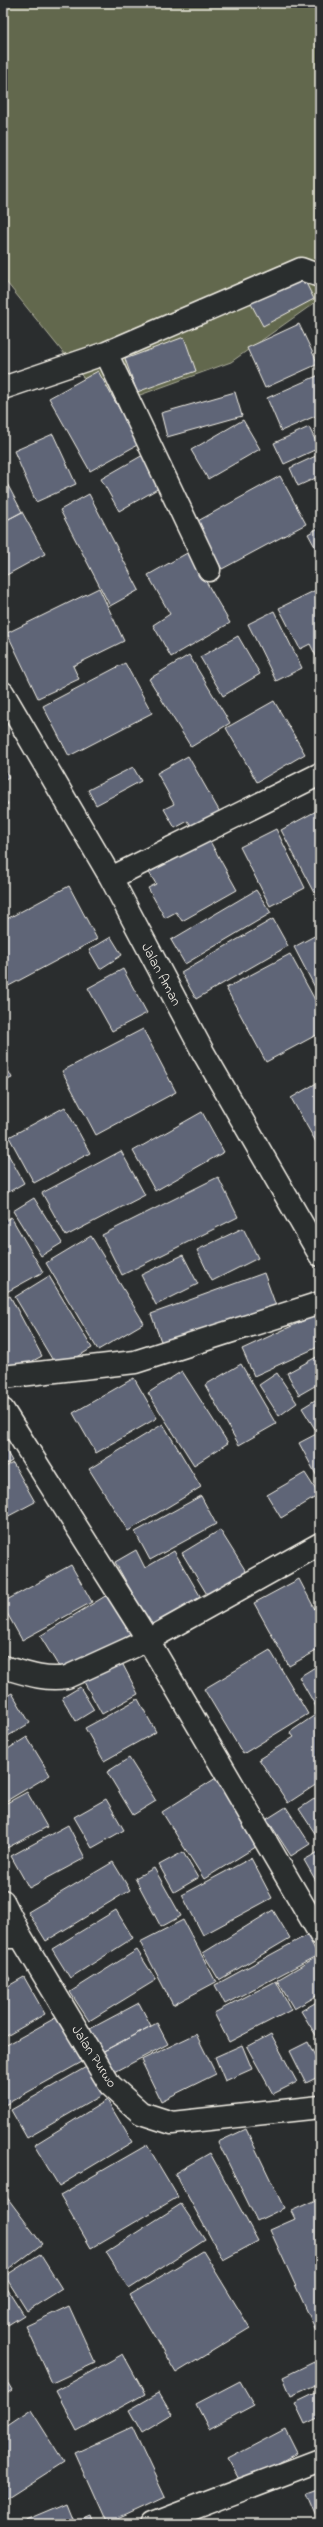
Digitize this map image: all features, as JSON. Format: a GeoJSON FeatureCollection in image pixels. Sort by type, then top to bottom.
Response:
{"type":"FeatureCollection","features":[{"type":"Feature","properties":{"kind":"street"},"geometry":{"type":"LineString","coordinates":[[3,388],[106,353],[301,269],[320,276]]}},
{"type":"Feature","properties":{"kind":"street"},"geometry":{"type":"LineString","coordinates":[[106,353],[209,570]]}},
{"type":"Feature","properties":{"kind":"street","name":"Jalan Aman"},"geometry":{"type":"LineString","coordinates":[[3,693],[111,878],[203,1052],[320,1255]]}},
{"type":"Feature","properties":{"kind":"street"},"geometry":{"type":"LineString","coordinates":[[111,878],[320,774]]}},
{"type":"Feature","properties":{"kind":"street"},"geometry":{"type":"LineString","coordinates":[[3,1377],[135,1362],[320,1303]]}},
{"type":"Feature","properties":{"kind":"street"},"geometry":{"type":"LineString","coordinates":[[3,1410],[148,1640],[320,1934]]}},
{"type":"Feature","properties":{"kind":"street"},"geometry":{"type":"LineString","coordinates":[[3,1667],[32,1676],[56,1679],[81,1671],[148,1640],[320,1544]]}},
{"type":"Feature","properties":{"kind":"street","name":"Jalan Purwo"},"geometry":{"type":"LineString","coordinates":[[3,1901],[12,1937],[110,2085],[141,2113],[172,2123],[320,2107]]}},
{"type":"Feature","properties":{"kind":"street"},"geometry":{"type":"LineString","coordinates":[[152,2524],[320,2460]]}},
{"type":"Feature","properties":{"kind":"green space"},"geometry":{"type":"Polygon","coordinates":[[[3,3],[320,3],[320,299],[231,362],[107,407],[3,278],[3,3]]]}},
{"type":"Feature","properties":{"kind":"building"},"geometry":{"type":"Polygon","coordinates":[[[302,275],[314,299],[263,326],[250,302],[302,275]]]}},
{"type":"Feature","properties":{"kind":"building"},"geometry":{"type":"Polygon","coordinates":[[[299,324],[318,364],[265,388],[247,348],[299,324]]]}},
{"type":"Feature","properties":{"kind":"building"},"geometry":{"type":"Polygon","coordinates":[[[184,337],[196,371],[137,392],[125,359],[184,337]]]}},
{"type":"Feature","properties":{"kind":"building"},"geometry":{"type":"Polygon","coordinates":[[[98,371],[139,444],[90,471],[49,398],[98,371]]]}},
{"type":"Feature","properties":{"kind":"building"},"geometry":{"type":"Polygon","coordinates":[[[319,375],[320,414],[281,431],[267,398],[319,375]]]}},
{"type":"Feature","properties":{"kind":"building"},"geometry":{"type":"Polygon","coordinates":[[[235,392],[242,416],[167,437],[161,413],[235,392]]]}},
{"type":"Feature","properties":{"kind":"building"},"geometry":{"type":"Polygon","coordinates":[[[243,420],[260,449],[208,479],[191,450],[243,420]]]}},
{"type":"Feature","properties":{"kind":"building"},"geometry":{"type":"Polygon","coordinates":[[[309,427],[319,448],[284,464],[274,443],[309,427]]]}},
{"type":"Feature","properties":{"kind":"building"},"geometry":{"type":"Polygon","coordinates":[[[53,434],[76,484],[36,502],[14,451],[53,434]]]}},
{"type":"Feature","properties":{"kind":"building"},"geometry":{"type":"Polygon","coordinates":[[[320,454],[320,476],[298,486],[290,468],[320,454]]]}},
{"type":"Feature","properties":{"kind":"building"},"geometry":{"type":"Polygon","coordinates":[[[143,455],[161,487],[119,511],[101,479],[143,455]]]}},
{"type":"Feature","properties":{"kind":"building"},"geometry":{"type":"Polygon","coordinates":[[[3,476],[22,512],[3,522],[3,476]]]}},
{"type":"Feature","properties":{"kind":"building"},"geometry":{"type":"Polygon","coordinates":[[[280,476],[306,524],[222,569],[196,522],[280,476]]]}},
{"type":"Feature","properties":{"kind":"building"},"geometry":{"type":"Polygon","coordinates":[[[320,489],[320,502],[314,492],[320,489]]]}},
{"type":"Feature","properties":{"kind":"building"},"geometry":{"type":"Polygon","coordinates":[[[89,494],[139,590],[110,606],[60,510],[89,494]]]}},
{"type":"Feature","properties":{"kind":"building"},"geometry":{"type":"Polygon","coordinates":[[[22,512],[45,554],[3,577],[3,522],[22,512]]]}},
{"type":"Feature","properties":{"kind":"building"},"geometry":{"type":"Polygon","coordinates":[[[320,527],[320,556],[308,534],[320,527]]]}},
{"type":"Feature","properties":{"kind":"building"},"geometry":{"type":"Polygon","coordinates":[[[189,552],[230,623],[171,657],[153,625],[170,614],[148,575],[189,552]]]}},
{"type":"Feature","properties":{"kind":"building"},"geometry":{"type":"Polygon","coordinates":[[[99,588],[124,641],[73,666],[79,679],[38,698],[7,633],[99,588]]]}},
{"type":"Feature","properties":{"kind":"building"},"geometry":{"type":"Polygon","coordinates":[[[320,588],[320,664],[310,644],[300,649],[279,608],[320,588]]]}},
{"type":"Feature","properties":{"kind":"building"},"geometry":{"type":"Polygon","coordinates":[[[274,611],[302,668],[276,681],[248,624],[274,611]]]}},
{"type":"Feature","properties":{"kind":"building"},"geometry":{"type":"Polygon","coordinates":[[[238,636],[260,674],[223,696],[200,657],[238,636]]]}},
{"type":"Feature","properties":{"kind":"building"},"geometry":{"type":"Polygon","coordinates":[[[189,655],[230,723],[191,747],[149,679],[189,655]]]}},
{"type":"Feature","properties":{"kind":"building"},"geometry":{"type":"Polygon","coordinates":[[[125,663],[152,713],[69,756],[43,706],[125,663]]]}},
{"type":"Feature","properties":{"kind":"building"},"geometry":{"type":"Polygon","coordinates":[[[274,701],[305,754],[257,782],[226,728],[274,701]]]}},
{"type":"Feature","properties":{"kind":"building"},"geometry":{"type":"Polygon","coordinates":[[[188,756],[221,814],[193,828],[188,821],[175,828],[164,809],[174,804],[157,773],[188,756]]]}},
{"type":"Feature","properties":{"kind":"building"},"geometry":{"type":"Polygon","coordinates":[[[3,767],[9,777],[3,780],[3,767]]]}},
{"type":"Feature","properties":{"kind":"building"},"geometry":{"type":"Polygon","coordinates":[[[133,767],[141,781],[96,805],[88,790],[133,767]]]}},
{"type":"Feature","properties":{"kind":"building"},"geometry":{"type":"Polygon","coordinates":[[[3,796],[8,804],[3,807],[3,796]]]}},
{"type":"Feature","properties":{"kind":"building"},"geometry":{"type":"Polygon","coordinates":[[[320,809],[320,890],[314,893],[281,830],[320,809]]]}},
{"type":"Feature","properties":{"kind":"building"},"geometry":{"type":"Polygon","coordinates":[[[276,829],[305,888],[270,906],[240,847],[276,829]]]}},
{"type":"Feature","properties":{"kind":"building"},"geometry":{"type":"Polygon","coordinates":[[[207,836],[237,890],[182,921],[176,912],[165,918],[148,888],[156,884],[147,869],[207,836]]]}},
{"type":"Feature","properties":{"kind":"building"},"geometry":{"type":"Polygon","coordinates":[[[69,886],[97,939],[3,989],[3,921],[69,886]]]}},
{"type":"Feature","properties":{"kind":"building"},"geometry":{"type":"Polygon","coordinates":[[[256,890],[271,913],[185,964],[171,940],[256,890]]]}},
{"type":"Feature","properties":{"kind":"building"},"geometry":{"type":"Polygon","coordinates":[[[273,919],[288,946],[196,999],[181,972],[273,919]]]}},
{"type":"Feature","properties":{"kind":"building"},"geometry":{"type":"Polygon","coordinates":[[[320,933],[320,997],[294,947],[320,933]]]}},
{"type":"Feature","properties":{"kind":"building"},"geometry":{"type":"Polygon","coordinates":[[[111,937],[122,955],[100,969],[89,950],[111,937]]]}},
{"type":"Feature","properties":{"kind":"building"},"geometry":{"type":"Polygon","coordinates":[[[290,954],[320,1009],[320,1033],[266,1062],[226,988],[290,954]]]}},
{"type":"Feature","properties":{"kind":"building"},"geometry":{"type":"Polygon","coordinates":[[[123,969],[147,1013],[112,1031],[88,988],[123,969]]]}},
{"type":"Feature","properties":{"kind":"building"},"geometry":{"type":"Polygon","coordinates":[[[143,1029],[176,1092],[96,1135],[62,1071],[143,1029]]]}},
{"type":"Feature","properties":{"kind":"building"},"geometry":{"type":"Polygon","coordinates":[[[3,1060],[12,1078],[3,1082],[3,1060]]]}},
{"type":"Feature","properties":{"kind":"building"},"geometry":{"type":"Polygon","coordinates":[[[320,1081],[320,1149],[291,1098],[320,1081]]]}},
{"type":"Feature","properties":{"kind":"building"},"geometry":{"type":"Polygon","coordinates":[[[65,1107],[90,1153],[34,1183],[9,1137],[65,1107]]]}},
{"type":"Feature","properties":{"kind":"building"},"geometry":{"type":"Polygon","coordinates":[[[202,1112],[224,1152],[155,1191],[133,1151],[202,1112]]]}},
{"type":"Feature","properties":{"kind":"building"},"geometry":{"type":"Polygon","coordinates":[[[3,1145],[24,1183],[7,1193],[3,1186],[3,1145]]]}},
{"type":"Feature","properties":{"kind":"building"},"geometry":{"type":"Polygon","coordinates":[[[121,1151],[145,1195],[66,1236],[42,1193],[121,1151]]]}},
{"type":"Feature","properties":{"kind":"building"},"geometry":{"type":"Polygon","coordinates":[[[218,1177],[238,1217],[122,1275],[102,1235],[218,1177]]]}},
{"type":"Feature","properties":{"kind":"building"},"geometry":{"type":"Polygon","coordinates":[[[34,1198],[62,1243],[41,1256],[13,1211],[34,1198]]]}},
{"type":"Feature","properties":{"kind":"building"},"geometry":{"type":"Polygon","coordinates":[[[11,1217],[43,1272],[3,1294],[3,1222],[11,1217]]]}},
{"type":"Feature","properties":{"kind":"building"},"geometry":{"type":"Polygon","coordinates":[[[243,1228],[258,1258],[212,1281],[197,1250],[243,1228]]]}},
{"type":"Feature","properties":{"kind":"building"},"geometry":{"type":"Polygon","coordinates":[[[91,1236],[144,1323],[98,1350],[46,1263],[91,1236]]]}},
{"type":"Feature","properties":{"kind":"building"},"geometry":{"type":"Polygon","coordinates":[[[183,1255],[198,1284],[156,1305],[141,1275],[183,1255]]]}},
{"type":"Feature","properties":{"kind":"building"},"geometry":{"type":"Polygon","coordinates":[[[264,1273],[276,1306],[163,1347],[151,1314],[264,1273]]]}},
{"type":"Feature","properties":{"kind":"building"},"geometry":{"type":"Polygon","coordinates":[[[49,1276],[92,1348],[58,1369],[15,1297],[49,1276]]]}},
{"type":"Feature","properties":{"kind":"building"},"geometry":{"type":"Polygon","coordinates":[[[10,1296],[42,1356],[7,1375],[3,1367],[3,1299],[10,1296]]]}},
{"type":"Feature","properties":{"kind":"building"},"geometry":{"type":"Polygon","coordinates":[[[320,1313],[320,1346],[254,1376],[242,1349],[320,1313]]]}},
{"type":"Feature","properties":{"kind":"building"},"geometry":{"type":"Polygon","coordinates":[[[320,1355],[320,1383],[299,1395],[287,1373],[320,1355]]]}},
{"type":"Feature","properties":{"kind":"building"},"geometry":{"type":"Polygon","coordinates":[[[241,1364],[276,1424],[239,1445],[205,1385],[241,1364]]]}},
{"type":"Feature","properties":{"kind":"building"},"geometry":{"type":"Polygon","coordinates":[[[182,1371],[228,1443],[194,1465],[148,1393],[182,1371]]]}},
{"type":"Feature","properties":{"kind":"building"},"geometry":{"type":"Polygon","coordinates":[[[277,1373],[297,1403],[279,1416],[259,1385],[277,1373]]]}},
{"type":"Feature","properties":{"kind":"building"},"geometry":{"type":"Polygon","coordinates":[[[134,1378],[157,1418],[96,1453],[73,1413],[134,1378]]]}},
{"type":"Feature","properties":{"kind":"building"},"geometry":{"type":"Polygon","coordinates":[[[320,1397],[320,1426],[315,1429],[302,1408],[320,1397]]]}},
{"type":"Feature","properties":{"kind":"building"},"geometry":{"type":"Polygon","coordinates":[[[163,1424],[201,1487],[128,1531],[89,1469],[163,1424]]]}},
{"type":"Feature","properties":{"kind":"building"},"geometry":{"type":"Polygon","coordinates":[[[320,1432],[320,1482],[299,1443],[320,1432]]]}},
{"type":"Feature","properties":{"kind":"building"},"geometry":{"type":"Polygon","coordinates":[[[3,1445],[12,1461],[3,1466],[3,1445]]]}},
{"type":"Feature","properties":{"kind":"building"},"geometry":{"type":"Polygon","coordinates":[[[13,1463],[35,1502],[3,1519],[3,1468],[13,1463]]]}},
{"type":"Feature","properties":{"kind":"building"},"geometry":{"type":"Polygon","coordinates":[[[305,1473],[319,1495],[281,1518],[267,1495],[305,1473]]]}},
{"type":"Feature","properties":{"kind":"building"},"geometry":{"type":"Polygon","coordinates":[[[201,1496],[216,1524],[150,1560],[135,1532],[201,1496]]]}},
{"type":"Feature","properties":{"kind":"building"},"geometry":{"type":"Polygon","coordinates":[[[220,1530],[247,1573],[208,1596],[182,1553],[220,1530]]]}},
{"type":"Feature","properties":{"kind":"building"},"geometry":{"type":"Polygon","coordinates":[[[136,1550],[145,1568],[174,1551],[203,1601],[153,1630],[115,1562],[136,1550]]]}},
{"type":"Feature","properties":{"kind":"building"},"geometry":{"type":"Polygon","coordinates":[[[71,1565],[92,1602],[22,1640],[3,1606],[3,1602],[71,1565]]]}},
{"type":"Feature","properties":{"kind":"building"},"geometry":{"type":"Polygon","coordinates":[[[299,1579],[320,1619],[320,1649],[289,1666],[254,1603],[299,1579]]]}},
{"type":"Feature","properties":{"kind":"building"},"geometry":{"type":"Polygon","coordinates":[[[107,1595],[131,1634],[64,1675],[40,1636],[107,1595]]]}},
{"type":"Feature","properties":{"kind":"building"},"geometry":{"type":"Polygon","coordinates":[[[270,1650],[308,1714],[243,1754],[204,1689],[270,1650]]]}},
{"type":"Feature","properties":{"kind":"building"},"geometry":{"type":"Polygon","coordinates":[[[120,1659],[138,1694],[102,1714],[83,1680],[120,1659]]]}},
{"type":"Feature","properties":{"kind":"building"},"geometry":{"type":"Polygon","coordinates":[[[320,1664],[320,1712],[319,1712],[299,1677],[320,1664]]]}},
{"type":"Feature","properties":{"kind":"building"},"geometry":{"type":"Polygon","coordinates":[[[80,1687],[94,1710],[76,1721],[62,1698],[80,1687]]]}},
{"type":"Feature","properties":{"kind":"building"},"geometry":{"type":"Polygon","coordinates":[[[12,1693],[30,1723],[3,1739],[3,1698],[12,1693]]]}},
{"type":"Feature","properties":{"kind":"building"},"geometry":{"type":"Polygon","coordinates":[[[138,1699],[156,1732],[104,1761],[85,1728],[138,1699]]]}},
{"type":"Feature","properties":{"kind":"building"},"geometry":{"type":"Polygon","coordinates":[[[318,1713],[320,1782],[288,1803],[259,1759],[294,1737],[290,1732],[318,1713]]]}},
{"type":"Feature","properties":{"kind":"building"},"geometry":{"type":"Polygon","coordinates":[[[27,1737],[50,1775],[3,1803],[3,1752],[27,1737]]]}},
{"type":"Feature","properties":{"kind":"building"},"geometry":{"type":"Polygon","coordinates":[[[129,1758],[156,1801],[133,1815],[107,1772],[129,1758]]]}},
{"type":"Feature","properties":{"kind":"building"},"geometry":{"type":"Polygon","coordinates":[[[216,1778],[259,1845],[204,1879],[162,1812],[216,1778]]]}},
{"type":"Feature","properties":{"kind":"building"},"geometry":{"type":"Polygon","coordinates":[[[27,1792],[47,1827],[3,1850],[3,1805],[27,1792]]]}},
{"type":"Feature","properties":{"kind":"building"},"geometry":{"type":"Polygon","coordinates":[[[320,1795],[320,1841],[299,1809],[320,1795]]]}},
{"type":"Feature","properties":{"kind":"building"},"geometry":{"type":"Polygon","coordinates":[[[106,1799],[124,1830],[92,1848],[74,1817],[106,1799]]]}},
{"type":"Feature","properties":{"kind":"building"},"geometry":{"type":"Polygon","coordinates":[[[286,1807],[310,1844],[291,1856],[267,1819],[286,1807]]]}},
{"type":"Feature","properties":{"kind":"building"},"geometry":{"type":"Polygon","coordinates":[[[68,1825],[85,1858],[29,1888],[11,1856],[68,1825]]]}},
{"type":"Feature","properties":{"kind":"building"},"geometry":{"type":"Polygon","coordinates":[[[320,1851],[320,1888],[304,1860],[320,1851]]]}},
{"type":"Feature","properties":{"kind":"building"},"geometry":{"type":"Polygon","coordinates":[[[183,1852],[198,1878],[174,1892],[159,1865],[183,1852]]]}},
{"type":"Feature","properties":{"kind":"building"},"geometry":{"type":"Polygon","coordinates":[[[251,1858],[272,1898],[203,1935],[182,1895],[251,1858]]]}},
{"type":"Feature","properties":{"kind":"building"},"geometry":{"type":"Polygon","coordinates":[[[113,1862],[130,1890],[46,1941],[28,1912],[113,1862]]]}},
{"type":"Feature","properties":{"kind":"building"},"geometry":{"type":"Polygon","coordinates":[[[154,1868],[181,1916],[161,1927],[135,1878],[154,1868]]]}},
{"type":"Feature","properties":{"kind":"building"},"geometry":{"type":"Polygon","coordinates":[[[116,1910],[133,1938],[70,1978],[52,1949],[116,1910]]]}},
{"type":"Feature","properties":{"kind":"building"},"geometry":{"type":"Polygon","coordinates":[[[273,1910],[290,1938],[219,1980],[203,1953],[273,1910]]]}},
{"type":"Feature","properties":{"kind":"building"},"geometry":{"type":"Polygon","coordinates":[[[183,1920],[216,1982],[173,2005],[140,1942],[183,1920]]]}},
{"type":"Feature","properties":{"kind":"building"},"geometry":{"type":"Polygon","coordinates":[[[307,1935],[318,1955],[225,2004],[215,1985],[307,1935]]]}},
{"type":"Feature","properties":{"kind":"building"},"geometry":{"type":"Polygon","coordinates":[[[137,1950],[156,1980],[89,2021],[70,1992],[137,1950]]]}},
{"type":"Feature","properties":{"kind":"building"},"geometry":{"type":"Polygon","coordinates":[[[320,1955],[320,1994],[294,2009],[277,1980],[320,1955]]]}},
{"type":"Feature","properties":{"kind":"building"},"geometry":{"type":"Polygon","coordinates":[[[3,1968],[10,1979],[3,1984],[3,1968]]]}},
{"type":"Feature","properties":{"kind":"building"},"geometry":{"type":"Polygon","coordinates":[[[24,1977],[45,2014],[3,2038],[3,1989],[24,1977]]]}},
{"type":"Feature","properties":{"kind":"building"},"geometry":{"type":"Polygon","coordinates":[[[276,1981],[291,2010],[229,2042],[214,2013],[276,1981]]]}},
{"type":"Feature","properties":{"kind":"building"},"geometry":{"type":"Polygon","coordinates":[[[320,2000],[320,2042],[301,2011],[320,2000]]]}},
{"type":"Feature","properties":{"kind":"building"},"geometry":{"type":"Polygon","coordinates":[[[139,2003],[151,2026],[100,2053],[88,2030],[139,2003]]]}},
{"type":"Feature","properties":{"kind":"building"},"geometry":{"type":"Polygon","coordinates":[[[57,2017],[82,2062],[3,2106],[3,2047],[57,2017]]]}},
{"type":"Feature","properties":{"kind":"building"},"geometry":{"type":"Polygon","coordinates":[[[157,2023],[168,2044],[111,2074],[100,2053],[157,2023]]]}},
{"type":"Feature","properties":{"kind":"building"},"geometry":{"type":"Polygon","coordinates":[[[196,2034],[216,2074],[161,2101],[141,2060],[196,2034]]]}},
{"type":"Feature","properties":{"kind":"building"},"geometry":{"type":"Polygon","coordinates":[[[271,2034],[297,2082],[273,2094],[247,2047],[271,2034]]]}},
{"type":"Feature","properties":{"kind":"building"},"geometry":{"type":"Polygon","coordinates":[[[308,2042],[320,2066],[320,2076],[306,2083],[290,2051],[308,2042]]]}},
{"type":"Feature","properties":{"kind":"building"},"geometry":{"type":"Polygon","coordinates":[[[242,2045],[252,2069],[225,2081],[215,2057],[242,2045]]]}},
{"type":"Feature","properties":{"kind":"building"},"geometry":{"type":"Polygon","coordinates":[[[88,2066],[104,2094],[27,2138],[11,2110],[88,2066]]]}},
{"type":"Feature","properties":{"kind":"building"},"geometry":{"type":"Polygon","coordinates":[[[107,2100],[132,2142],[59,2186],[34,2145],[107,2100]]]}},
{"type":"Feature","properties":{"kind":"building"},"geometry":{"type":"Polygon","coordinates":[[[320,2128],[320,2141],[316,2129],[320,2128]]]}},
{"type":"Feature","properties":{"kind":"building"},"geometry":{"type":"Polygon","coordinates":[[[246,2129],[284,2208],[257,2221],[218,2142],[246,2129]]]}},
{"type":"Feature","properties":{"kind":"building"},"geometry":{"type":"Polygon","coordinates":[[[147,2145],[178,2197],[91,2248],[60,2195],[147,2145]]]}},
{"type":"Feature","properties":{"kind":"building"},"geometry":{"type":"Polygon","coordinates":[[[210,2153],[258,2241],[223,2260],[175,2173],[210,2153]]]}},
{"type":"Feature","properties":{"kind":"building"},"geometry":{"type":"Polygon","coordinates":[[[3,2192],[42,2244],[3,2274],[3,2192]]]}},
{"type":"Feature","properties":{"kind":"building"},"geometry":{"type":"Polygon","coordinates":[[[320,2198],[320,2339],[270,2230],[295,2219],[291,2211],[320,2198]]]}},
{"type":"Feature","properties":{"kind":"building"},"geometry":{"type":"Polygon","coordinates":[[[181,2204],[205,2240],[129,2289],[106,2252],[181,2204]]]}},
{"type":"Feature","properties":{"kind":"building"},"geometry":{"type":"Polygon","coordinates":[[[203,2251],[250,2328],[176,2373],[130,2295],[203,2251]]]}},
{"type":"Feature","properties":{"kind":"building"},"geometry":{"type":"Polygon","coordinates":[[[40,2254],[62,2289],[27,2311],[5,2276],[40,2254]]]}},
{"type":"Feature","properties":{"kind":"building"},"geometry":{"type":"Polygon","coordinates":[[[3,2282],[24,2315],[3,2328],[3,2282]]]}},
{"type":"Feature","properties":{"kind":"building"},"geometry":{"type":"Polygon","coordinates":[[[69,2306],[95,2363],[52,2383],[26,2326],[69,2306]]]}},
{"type":"Feature","properties":{"kind":"building"},"geometry":{"type":"Polygon","coordinates":[[[123,2354],[145,2394],[77,2431],[56,2391],[123,2354]]]}},
{"type":"Feature","properties":{"kind":"building"},"geometry":{"type":"Polygon","coordinates":[[[314,2362],[320,2373],[320,2383],[291,2396],[283,2377],[314,2362]]]}},
{"type":"Feature","properties":{"kind":"building"},"geometry":{"type":"Polygon","coordinates":[[[3,2375],[12,2390],[3,2396],[3,2375]]]}},
{"type":"Feature","properties":{"kind":"building"},"geometry":{"type":"Polygon","coordinates":[[[240,2381],[254,2405],[209,2429],[196,2404],[240,2381]]]}},
{"type":"Feature","properties":{"kind":"building"},"geometry":{"type":"Polygon","coordinates":[[[320,2391],[320,2417],[305,2424],[295,2403],[320,2391]]]}},
{"type":"Feature","properties":{"kind":"building"},"geometry":{"type":"Polygon","coordinates":[[[159,2393],[172,2415],[142,2433],[129,2410],[159,2393]]]}},
{"type":"Feature","properties":{"kind":"building"},"geometry":{"type":"Polygon","coordinates":[[[31,2410],[64,2462],[3,2501],[3,2429],[31,2410]]]}},
{"type":"Feature","properties":{"kind":"building"},"geometry":{"type":"Polygon","coordinates":[[[132,2427],[165,2497],[107,2524],[75,2453],[132,2427]]]}},
{"type":"Feature","properties":{"kind":"building"},"geometry":{"type":"Polygon","coordinates":[[[285,2429],[297,2453],[241,2483],[228,2459],[285,2429]]]}},
{"type":"Feature","properties":{"kind":"building"},"geometry":{"type":"Polygon","coordinates":[[[320,2488],[320,2524],[319,2524],[306,2493],[320,2488]]]}},
{"type":"Feature","properties":{"kind":"building"},"geometry":{"type":"Polygon","coordinates":[[[66,2503],[74,2523],[91,2516],[94,2524],[16,2524],[66,2503]]]}}]}
